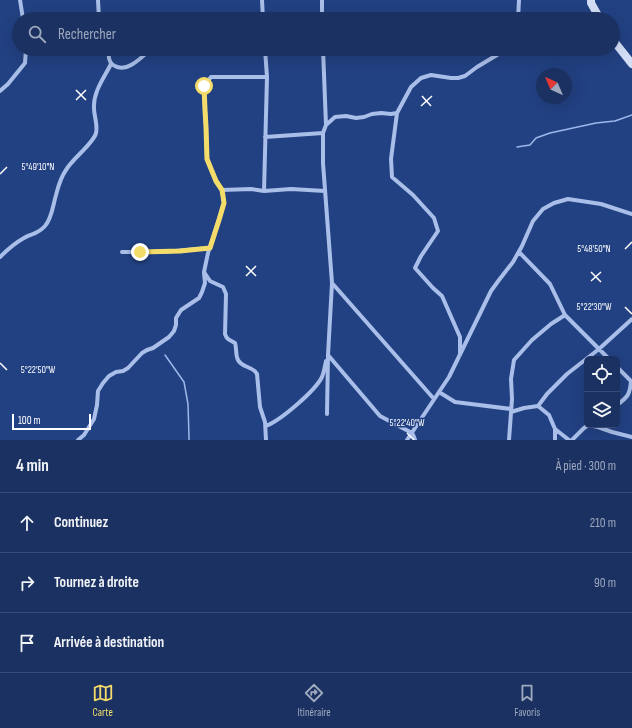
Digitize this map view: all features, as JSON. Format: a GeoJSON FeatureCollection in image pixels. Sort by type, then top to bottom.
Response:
{"type":"FeatureCollection","features":[{"type":"Feature","properties":{"kind":"street"},"geometry":{"type":"LineString","coordinates":[[20,0],[22,12]]}},
{"type":"Feature","properties":{"kind":"street"},"geometry":{"type":"LineString","coordinates":[[98,0],[98,12]]}},
{"type":"Feature","properties":{"kind":"street"},"geometry":{"type":"LineString","coordinates":[[262,0],[263,12]]}},
{"type":"Feature","properties":{"kind":"street"},"geometry":{"type":"LineString","coordinates":[[322,0],[322,12]]}},
{"type":"Feature","properties":{"kind":"street"},"geometry":{"type":"LineString","coordinates":[[518,12],[519,0]]}},
{"type":"Feature","properties":{"kind":"street"},"geometry":{"type":"LineString","coordinates":[[591,0],[596,12]]}},
{"type":"Feature","properties":{"kind":"street"},"geometry":{"type":"LineString","coordinates":[[620,50],[632,64]]}},
{"type":"Feature","properties":{"kind":"street"},"geometry":{"type":"LineString","coordinates":[[0,91],[8,84],[25,63],[26,56]]}},
{"type":"Feature","properties":{"kind":"street"},"geometry":{"type":"LineString","coordinates":[[109,56],[111,64],[119,68],[129,66],[142,56]]}},
{"type":"Feature","properties":{"kind":"street"},"geometry":{"type":"LineString","coordinates":[[264,191],[267,78],[265,56]]}},
{"type":"Feature","properties":{"kind":"street"},"geometry":{"type":"LineString","coordinates":[[323,56],[326,125],[323,133],[323,163],[332,283],[328,355],[327,414]]}},
{"type":"Feature","properties":{"kind":"street"},"geometry":{"type":"LineString","coordinates":[[460,355],[460,336],[442,296],[432,288],[415,268],[420,256],[438,231],[434,218],[413,195],[392,178],[390,159],[397,113],[411,87],[421,78],[431,75],[451,78],[464,76],[495,56]]}},
{"type":"Feature","properties":{"kind":"street"},"geometry":{"type":"LineString","coordinates":[[0,257],[24,237],[37,233],[46,225],[52,212],[65,171],[70,163],[84,150],[96,134],[97,126],[94,107],[95,95],[111,64]]}},
{"type":"Feature","properties":{"kind":"street"},"geometry":{"type":"LineString","coordinates":[[78,440],[94,419],[98,390],[103,383],[109,376],[116,372],[124,371],[128,368],[142,353],[153,348],[169,337],[174,331],[178,314],[184,307],[199,298],[202,292],[205,283],[204,272],[206,261],[224,203],[222,190],[216,181],[207,159],[204,86],[211,77],[267,78]]}},
{"type":"Feature","properties":{"kind":"street"},"geometry":{"type":"LineString","coordinates":[[326,125],[336,117],[346,116],[364,118],[372,114],[397,113]]}},
{"type":"Feature","properties":{"kind":"street"},"geometry":{"type":"LineString","coordinates":[[265,137],[323,133]]}},
{"type":"Feature","properties":{"kind":"street"},"geometry":{"type":"LineString","coordinates":[[222,190],[251,189],[264,191],[291,189],[325,191]]}},
{"type":"Feature","properties":{"kind":"street"},"geometry":{"type":"LineString","coordinates":[[407,440],[449,377],[491,291],[513,262],[533,221],[543,209],[554,203],[568,199],[601,204],[632,214]]}},
{"type":"Feature","properties":{"kind":"street"},"geometry":{"type":"LineString","coordinates":[[122,252],[163,252],[210,248]]}},
{"type":"Feature","properties":{"kind":"street"},"geometry":{"type":"LineString","coordinates":[[519,252],[550,284],[566,315],[606,356]]}},
{"type":"Feature","properties":{"kind":"street"},"geometry":{"type":"LineString","coordinates":[[204,272],[210,281],[223,287],[226,294],[226,338],[235,343],[236,355],[240,362],[248,368],[253,369],[257,374],[260,408],[266,426],[266,440]]}},
{"type":"Feature","properties":{"kind":"street"},"geometry":{"type":"LineString","coordinates":[[332,283],[434,399]]}},
{"type":"Feature","properties":{"kind":"street"},"geometry":{"type":"LineString","coordinates":[[509,440],[512,388],[511,379],[514,360],[532,340],[551,324],[566,315]]}},
{"type":"Feature","properties":{"kind":"street"},"geometry":{"type":"LineString","coordinates":[[439,392],[455,402],[511,411],[538,406],[547,394],[567,374],[599,349],[632,319]]}},
{"type":"Feature","properties":{"kind":"street"},"geometry":{"type":"LineString","coordinates":[[266,426],[272,424],[286,414],[317,384],[322,376],[328,355]]}},
{"type":"Feature","properties":{"kind":"street"},"geometry":{"type":"LineString","coordinates":[[328,355],[380,416],[412,433],[415,440]]}},
{"type":"Feature","properties":{"kind":"street"},"geometry":{"type":"LineString","coordinates":[[620,370],[631,381],[630,390],[627,397],[620,403]]}},
{"type":"Feature","properties":{"kind":"street"},"geometry":{"type":"LineString","coordinates":[[538,406],[549,415],[556,429],[569,440]]}},
{"type":"Feature","properties":{"kind":"street"},"geometry":{"type":"LineString","coordinates":[[572,440],[589,425],[632,437]]}},
{"type":"Feature","properties":{"kind":"street"},"geometry":{"type":"LineString","coordinates":[[555,440],[556,429]]}},
{"type":"Feature","properties":{"kind":"waterway"},"geometry":{"type":"LineString","coordinates":[[517,147],[530,145],[536,138],[550,133],[596,123],[615,121],[632,115]]}},
{"type":"Feature","properties":{"kind":"waterway"},"geometry":{"type":"LineString","coordinates":[[165,355],[184,382],[188,404],[189,440]]}},
{"type":"Feature","properties":{"kind":"route"},"geometry":{"type":"LineString","coordinates":[[140,252],[163,252],[210,248],[224,203],[222,190],[211,171],[207,159],[204,86]]}}]}
